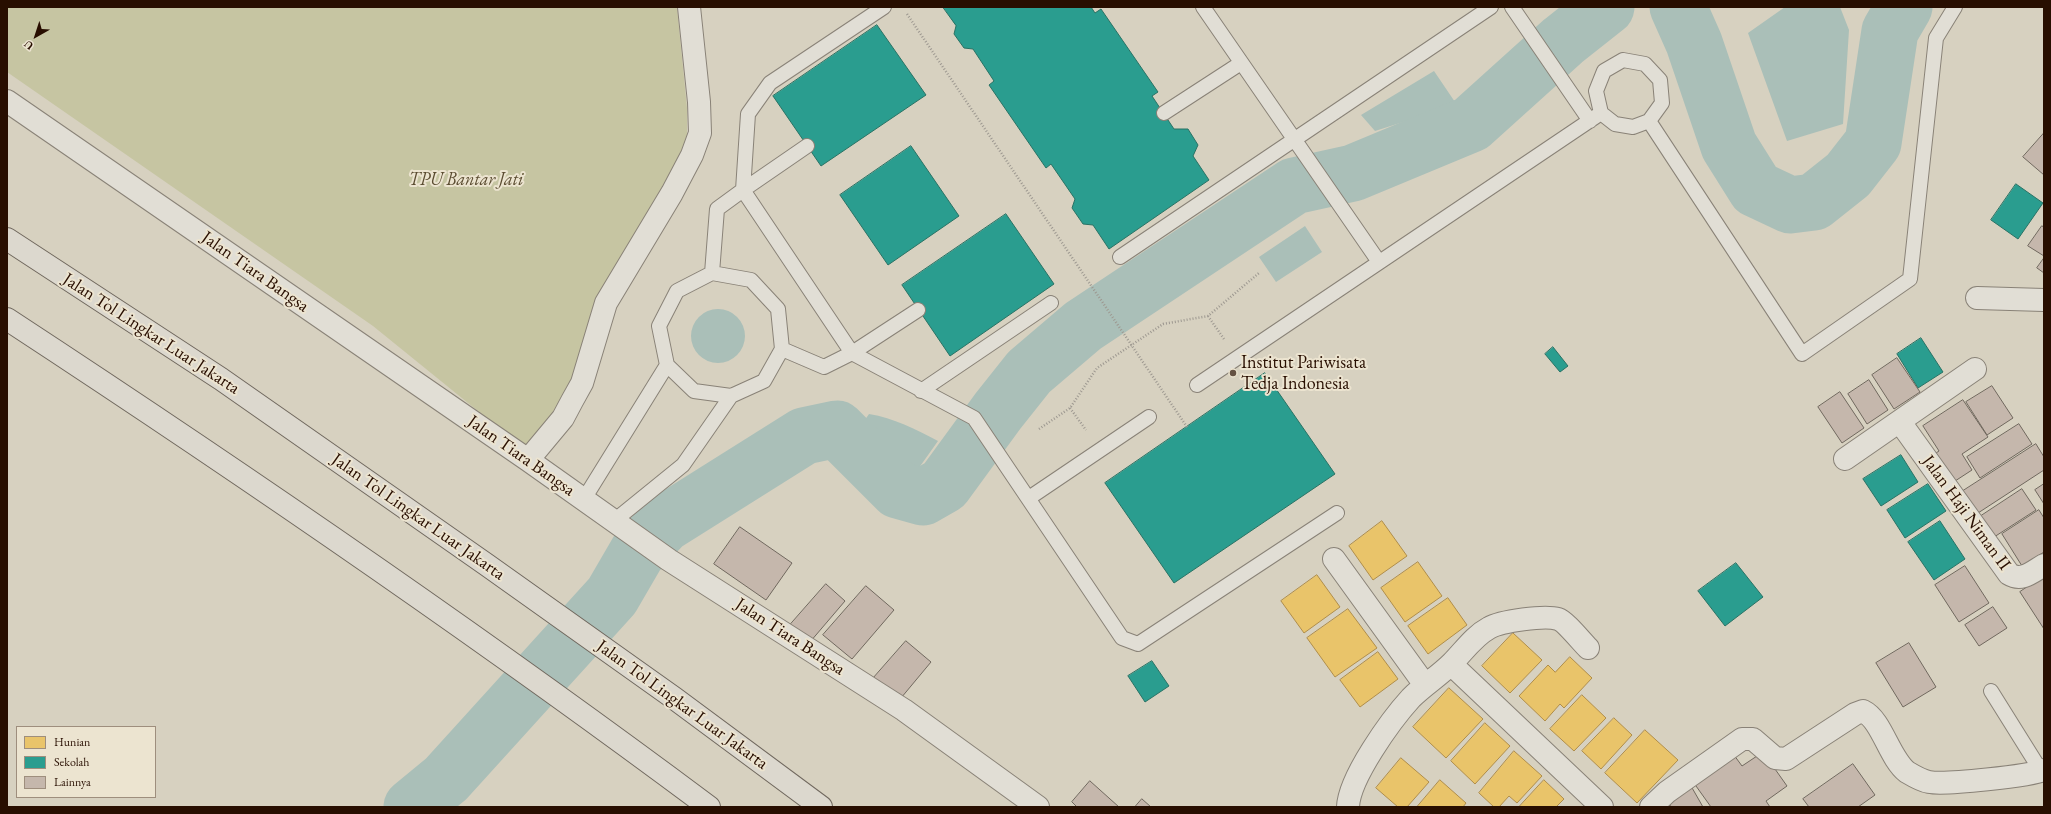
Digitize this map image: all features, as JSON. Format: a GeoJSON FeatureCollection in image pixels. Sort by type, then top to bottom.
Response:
{"type":"FeatureCollection","features":[{"type":"Feature","properties":{"kind":"highway","name":"Jalan Tol Lingkar Luar Jakarta"},"geometry":{"type":"LineString","coordinates":[[7,239],[221,379],[488,565],[674,698],[821,807]]}},
{"type":"Feature","properties":{"kind":"highway"},"geometry":{"type":"LineString","coordinates":[[7,319],[182,434],[452,622],[637,753],[709,807]]}},
{"type":"Feature","properties":{"kind":"street"},"geometry":{"type":"LineString","coordinates":[[528,460],[563,418],[582,383],[606,303],[672,193],[692,155],[700,133],[699,102],[689,7]]}},
{"type":"Feature","properties":{"kind":"street","name":"Jalan Tiara Bangsa"},"geometry":{"type":"LineString","coordinates":[[7,102],[528,460],[669,560],[904,710],[1038,807]]}},
{"type":"Feature","properties":{"kind":"street"},"geometry":{"type":"LineString","coordinates":[[1977,298],[2044,300]]}},
{"type":"Feature","properties":{"kind":"street"},"geometry":{"type":"LineString","coordinates":[[1845,459],[1975,369]]}},
{"type":"Feature","properties":{"kind":"street","name":"Jalan Haji Niman II"},"geometry":{"type":"LineString","coordinates":[[1900,422],[2009,574],[2015,577],[2021,577],[2044,564]]}},
{"type":"Feature","properties":{"kind":"street"},"geometry":{"type":"LineString","coordinates":[[1334,559],[1425,685]]}},
{"type":"Feature","properties":{"kind":"street"},"geometry":{"type":"LineString","coordinates":[[1348,807],[1348,798],[1361,770],[1375,747],[1411,699],[1425,685],[1451,664],[1480,633],[1491,627],[1541,616],[1559,619],[1588,648]]}},
{"type":"Feature","properties":{"kind":"street"},"geometry":{"type":"LineString","coordinates":[[1451,664],[1602,807]]}},
{"type":"Feature","properties":{"kind":"street"},"geometry":{"type":"LineString","coordinates":[[1651,807],[1667,792],[1742,739],[1753,739],[1775,758],[1786,759],[1855,714],[1863,711],[1870,714],[1888,745],[1906,771],[1928,782],[2003,777],[2042,770]]}},
{"type":"Feature","properties":{"kind":"lane"},"geometry":{"type":"LineString","coordinates":[[884,7],[770,83],[748,114],[743,190],[852,353],[974,418],[1122,638],[1138,644],[1337,513]]}},
{"type":"Feature","properties":{"kind":"lane"},"geometry":{"type":"LineString","coordinates":[[1203,7],[1379,262]]}},
{"type":"Feature","properties":{"kind":"lane"},"geometry":{"type":"LineString","coordinates":[[1120,257],[1491,7]]}},
{"type":"Feature","properties":{"kind":"lane"},"geometry":{"type":"LineString","coordinates":[[1512,7],[1564,82],[1596,117],[1615,124],[1633,127],[1649,121],[1662,103],[1660,80],[1645,64],[1623,60],[1604,71],[1596,91],[1596,117]]}},
{"type":"Feature","properties":{"kind":"lane"},"geometry":{"type":"LineString","coordinates":[[1649,121],[1802,354],[1910,279],[1936,38],[1955,7]]}},
{"type":"Feature","properties":{"kind":"lane"},"geometry":{"type":"LineString","coordinates":[[1164,113],[1241,63]]}},
{"type":"Feature","properties":{"kind":"lane"},"geometry":{"type":"LineString","coordinates":[[1197,385],[1596,117]]}},
{"type":"Feature","properties":{"kind":"lane"},"geometry":{"type":"LineString","coordinates":[[712,273],[717,209],[807,146]]}},
{"type":"Feature","properties":{"kind":"lane"},"geometry":{"type":"LineString","coordinates":[[621,526],[683,465],[731,396],[764,381],[782,349],[778,309],[756,285],[751,280],[712,273],[677,290],[659,326],[667,364],[694,391],[731,396]]}},
{"type":"Feature","properties":{"kind":"lane"},"geometry":{"type":"LineString","coordinates":[[921,391],[1051,303]]}},
{"type":"Feature","properties":{"kind":"lane"},"geometry":{"type":"LineString","coordinates":[[782,349],[824,367],[852,353],[918,310]]}},
{"type":"Feature","properties":{"kind":"lane"},"geometry":{"type":"LineString","coordinates":[[584,499],[667,364]]}},
{"type":"Feature","properties":{"kind":"lane"},"geometry":{"type":"LineString","coordinates":[[1029,498],[1149,417]]}},
{"type":"Feature","properties":{"kind":"lane"},"geometry":{"type":"LineString","coordinates":[[1990,691],[2042,770]]}},
{"type":"Feature","properties":{"kind":"path"},"geometry":{"type":"LineString","coordinates":[[906,14],[1187,427]]}},
{"type":"Feature","properties":{"kind":"path"},"geometry":{"type":"LineString","coordinates":[[1039,428],[1070,408],[1097,368],[1163,324],[1208,316],[1259,273]]}},
{"type":"Feature","properties":{"kind":"green space","name":"TPU Bantar Jati"},"geometry":{"type":"Polygon","coordinates":[[[7,7],[677,7],[687,108],[687,147],[602,288],[578,364],[565,399],[526,450],[373,326],[7,72],[7,7]]]}},
{"type":"Feature","properties":{"kind":"water"},"geometry":{"type":"Polygon","coordinates":[[[1785,7],[1840,7],[1849,30],[1843,124],[1787,141],[1748,33],[1785,7]]]}},
{"type":"Feature","properties":{"kind":"water"},"geometry":{"type":"Polygon","coordinates":[[[1434,71],[1455,102],[1441,110],[1375,131],[1361,115],[1434,71]]]}},
{"type":"Feature","properties":{"kind":"water"},"geometry":{"type":"Polygon","coordinates":[[[1305,226],[1322,252],[1276,282],[1259,257],[1305,226]]]}},
{"type":"Feature","properties":{"kind":"water"},"geometry":{"type":"Polygon","coordinates":[[[713,309],[723,309],[733,313],[741,321],[745,331],[745,341],[741,351],[733,359],[723,363],[713,363],[703,359],[695,351],[691,341],[691,331],[695,321],[703,313],[713,309]]]}},
{"type":"Feature","properties":{"kind":"water"},"geometry":{"type":"Polygon","coordinates":[[[869,414],[896,421],[938,441],[916,472],[860,427],[869,414]]]}},
{"type":"Feature","properties":{"kind":"building: Hunian"},"geometry":{"type":"Polygon","coordinates":[[[1382,521],[1407,556],[1373,580],[1349,546],[1382,521]]]}},
{"type":"Feature","properties":{"kind":"building: Hunian"},"geometry":{"type":"Polygon","coordinates":[[[1418,562],[1442,596],[1405,622],[1381,588],[1418,562]]]}},
{"type":"Feature","properties":{"kind":"building: Hunian"},"geometry":{"type":"Polygon","coordinates":[[[1317,575],[1340,607],[1304,633],[1281,601],[1317,575]]]}},
{"type":"Feature","properties":{"kind":"building: Hunian"},"geometry":{"type":"Polygon","coordinates":[[[1448,598],[1467,625],[1428,654],[1408,626],[1448,598]]]}},
{"type":"Feature","properties":{"kind":"building: Hunian"},"geometry":{"type":"Polygon","coordinates":[[[1348,609],[1377,648],[1335,677],[1307,638],[1348,609]]]}},
{"type":"Feature","properties":{"kind":"building: Hunian"},"geometry":{"type":"Polygon","coordinates":[[[1513,633],[1542,660],[1510,693],[1482,666],[1513,633]]]}},
{"type":"Feature","properties":{"kind":"building: Hunian"},"geometry":{"type":"Polygon","coordinates":[[[1378,652],[1398,679],[1360,707],[1340,680],[1378,652]]]}},
{"type":"Feature","properties":{"kind":"building: Hunian"},"geometry":{"type":"Polygon","coordinates":[[[1570,657],[1592,678],[1564,708],[1560,704],[1545,721],[1519,696],[1548,665],[1555,672],[1570,657]]]}},
{"type":"Feature","properties":{"kind":"building: Hunian"},"geometry":{"type":"Polygon","coordinates":[[[1449,688],[1483,719],[1446,758],[1413,727],[1449,688]]]}},
{"type":"Feature","properties":{"kind":"building: Hunian"},"geometry":{"type":"Polygon","coordinates":[[[1582,695],[1606,718],[1574,751],[1550,729],[1582,695]]]}},
{"type":"Feature","properties":{"kind":"building: Hunian"},"geometry":{"type":"Polygon","coordinates":[[[1614,718],[1632,735],[1601,769],[1582,751],[1614,718]]]}},
{"type":"Feature","properties":{"kind":"building: Hunian"},"geometry":{"type":"Polygon","coordinates":[[[1485,723],[1510,746],[1475,784],[1451,761],[1485,723]]]}},
{"type":"Feature","properties":{"kind":"building: Hunian"},"geometry":{"type":"Polygon","coordinates":[[[1645,730],[1678,760],[1637,803],[1605,773],[1645,730]]]}},
{"type":"Feature","properties":{"kind":"building: Hunian"},"geometry":{"type":"Polygon","coordinates":[[[1514,751],[1542,776],[1517,803],[1509,796],[1499,807],[1494,807],[1479,793],[1514,751]]]}},
{"type":"Feature","properties":{"kind":"building: Hunian"},"geometry":{"type":"Polygon","coordinates":[[[1401,758],[1429,782],[1407,807],[1398,807],[1376,788],[1401,758]]]}},
{"type":"Feature","properties":{"kind":"building: Hunian"},"geometry":{"type":"Polygon","coordinates":[[[1440,780],[1466,803],[1463,807],[1417,807],[1440,780]]]}},
{"type":"Feature","properties":{"kind":"building: Hunian"},"geometry":{"type":"Polygon","coordinates":[[[1544,780],[1564,799],[1556,807],[1519,807],[1544,780]]]}},
{"type":"Feature","properties":{"kind":"building: Sekolah"},"geometry":{"type":"Polygon","coordinates":[[[943,7],[1091,7],[1095,13],[1101,9],[1158,92],[1152,96],[1174,129],[1188,129],[1198,145],[1193,156],[1209,180],[1109,249],[1093,225],[1083,224],[1072,208],[1075,199],[1051,164],[1046,168],[989,85],[994,81],[973,49],[964,48],[954,34],[956,26],[943,7]]]}},
{"type":"Feature","properties":{"kind":"building: Sekolah"},"geometry":{"type":"Polygon","coordinates":[[[877,25],[926,95],[821,166],[773,96],[877,25]]]}},
{"type":"Feature","properties":{"kind":"building: Sekolah"},"geometry":{"type":"Polygon","coordinates":[[[911,146],[959,216],[888,265],[840,195],[911,146]]]}},
{"type":"Feature","properties":{"kind":"building: Sekolah"},"geometry":{"type":"Polygon","coordinates":[[[2016,184],[2043,203],[2018,239],[1991,220],[2016,184]]]}},
{"type":"Feature","properties":{"kind":"building: Sekolah"},"geometry":{"type":"Polygon","coordinates":[[[1006,214],[1054,284],[950,356],[902,285],[1006,214]]]}},
{"type":"Feature","properties":{"kind":"building: Sekolah"},"geometry":{"type":"Polygon","coordinates":[[[1921,338],[1943,372],[1918,388],[1897,354],[1921,338]]]}},
{"type":"Feature","properties":{"kind":"building: Sekolah"},"geometry":{"type":"Polygon","coordinates":[[[1553,347],[1568,366],[1560,372],[1545,354],[1553,347]]]}},
{"type":"Feature","properties":{"kind":"building: Sekolah"},"geometry":{"type":"Polygon","coordinates":[[[1265,373],[1335,474],[1174,583],[1105,483],[1265,373]]]}},
{"type":"Feature","properties":{"kind":"building: Sekolah"},"geometry":{"type":"Polygon","coordinates":[[[1901,455],[1918,482],[1881,506],[1863,479],[1901,455]]]}},
{"type":"Feature","properties":{"kind":"building: Sekolah"},"geometry":{"type":"Polygon","coordinates":[[[1928,484],[1946,511],[1905,538],[1887,510],[1928,484]]]}},
{"type":"Feature","properties":{"kind":"building: Sekolah"},"geometry":{"type":"Polygon","coordinates":[[[1940,521],[1965,559],[1934,580],[1908,542],[1940,521]]]}},
{"type":"Feature","properties":{"kind":"building: Sekolah"},"geometry":{"type":"Polygon","coordinates":[[[1736,563],[1763,597],[1725,626],[1698,591],[1736,563]]]}},
{"type":"Feature","properties":{"kind":"building: Sekolah"},"geometry":{"type":"Polygon","coordinates":[[[1152,661],[1169,686],[1145,702],[1128,676],[1152,661]]]}},
{"type":"Feature","properties":{"kind":"building: Lainnya"},"geometry":{"type":"Polygon","coordinates":[[[2044,133],[2044,175],[2023,157],[2044,133]]]}},
{"type":"Feature","properties":{"kind":"building: Lainnya"},"geometry":{"type":"Polygon","coordinates":[[[2042,226],[2044,227],[2044,256],[2028,246],[2042,226]]]}},
{"type":"Feature","properties":{"kind":"building: Lainnya"},"geometry":{"type":"Polygon","coordinates":[[[2044,258],[2044,273],[2037,268],[2044,258]]]}},
{"type":"Feature","properties":{"kind":"building: Lainnya"},"geometry":{"type":"Polygon","coordinates":[[[1897,358],[1920,392],[1894,409],[1872,375],[1897,358]]]}},
{"type":"Feature","properties":{"kind":"building: Lainnya"},"geometry":{"type":"Polygon","coordinates":[[[1869,380],[1888,410],[1867,424],[1848,394],[1869,380]]]}},
{"type":"Feature","properties":{"kind":"building: Lainnya"},"geometry":{"type":"Polygon","coordinates":[[[1992,386],[2013,418],[1987,435],[1966,402],[1992,386]]]}},
{"type":"Feature","properties":{"kind":"building: Lainnya"},"geometry":{"type":"Polygon","coordinates":[[[1840,392],[1864,428],[1842,443],[1818,407],[1840,392]]]}},
{"type":"Feature","properties":{"kind":"building: Lainnya"},"geometry":{"type":"Polygon","coordinates":[[[1963,400],[1988,437],[1962,454],[1972,470],[1952,483],[1933,455],[1939,451],[1923,426],[1963,400]]]}},
{"type":"Feature","properties":{"kind":"building: Lainnya"},"geometry":{"type":"Polygon","coordinates":[[[2019,424],[2032,444],[1980,478],[1967,457],[2019,424]]]}},
{"type":"Feature","properties":{"kind":"building: Lainnya"},"geometry":{"type":"Polygon","coordinates":[[[2036,444],[2044,457],[2044,470],[1978,513],[1963,491],[2036,444]]]}},
{"type":"Feature","properties":{"kind":"building: Lainnya"},"geometry":{"type":"Polygon","coordinates":[[[2044,484],[2044,504],[2035,490],[2044,484]]]}},
{"type":"Feature","properties":{"kind":"building: Lainnya"},"geometry":{"type":"Polygon","coordinates":[[[2022,489],[2036,510],[1991,539],[1978,518],[2022,489]]]}},
{"type":"Feature","properties":{"kind":"building: Lainnya"},"geometry":{"type":"Polygon","coordinates":[[[2039,510],[2044,518],[2044,552],[2022,566],[2002,534],[2039,510]]]}},
{"type":"Feature","properties":{"kind":"building: Lainnya"},"geometry":{"type":"Polygon","coordinates":[[[740,527],[792,563],[766,600],[714,564],[740,527]]]}},
{"type":"Feature","properties":{"kind":"building: Lainnya"},"geometry":{"type":"Polygon","coordinates":[[[1965,566],[1989,603],[1959,622],[1935,585],[1965,566]]]}},
{"type":"Feature","properties":{"kind":"building: Lainnya"},"geometry":{"type":"Polygon","coordinates":[[[2044,576],[2044,629],[2020,592],[2044,576]]]}},
{"type":"Feature","properties":{"kind":"building: Lainnya"},"geometry":{"type":"Polygon","coordinates":[[[826,584],[845,601],[810,642],[790,625],[826,584]]]}},
{"type":"Feature","properties":{"kind":"building: Lainnya"},"geometry":{"type":"Polygon","coordinates":[[[866,586],[894,610],[852,659],[823,635],[866,586]]]}},
{"type":"Feature","properties":{"kind":"building: Lainnya"},"geometry":{"type":"Polygon","coordinates":[[[1993,607],[2007,628],[1979,646],[1965,625],[1993,607]]]}},
{"type":"Feature","properties":{"kind":"building: Lainnya"},"geometry":{"type":"Polygon","coordinates":[[[906,641],[931,662],[896,704],[870,682],[906,641]]]}},
{"type":"Feature","properties":{"kind":"building: Lainnya"},"geometry":{"type":"Polygon","coordinates":[[[1909,643],[1936,687],[1903,707],[1876,663],[1909,643]]]}},
{"type":"Feature","properties":{"kind":"building: Lainnya"},"geometry":{"type":"Polygon","coordinates":[[[1731,751],[1742,766],[1763,752],[1787,786],[1766,801],[1770,807],[1711,807],[1691,779],[1731,751]]]}},
{"type":"Feature","properties":{"kind":"building: Lainnya"},"geometry":{"type":"Polygon","coordinates":[[[1853,764],[1875,795],[1858,807],[1809,807],[1803,799],[1853,764]]]}},
{"type":"Feature","properties":{"kind":"building: Lainnya"},"geometry":{"type":"Polygon","coordinates":[[[1090,781],[1119,807],[1077,807],[1072,802],[1090,781]]]}},
{"type":"Feature","properties":{"kind":"building: Lainnya"},"geometry":{"type":"Polygon","coordinates":[[[1691,786],[1703,807],[1671,807],[1667,800],[1691,786]]]}},
{"type":"Feature","properties":{"kind":"building: Lainnya"},"geometry":{"type":"Polygon","coordinates":[[[1142,799],[1151,807],[1135,807],[1142,799]]]}},
{"type":"Feature","properties":{"kind":"waterway"},"geometry":{"type":"LineString","coordinates":[[412,807],[446,779],[612,596],[637,553],[664,524],[804,436],[837,429],[898,490],[923,497],[944,485],[998,411],[1029,372],[1083,326],[1294,186],[1353,173],[1471,124],[1563,41],[1606,7]]}},
{"type":"Feature","properties":{"kind":"waterway"},"geometry":{"type":"LineString","coordinates":[[1678,7],[1694,43],[1729,146],[1756,189],[1790,205],[1814,202],[1848,175],[1873,143],[1890,31],[1904,7]]}},
{"type":"Feature","properties":{"kind":"place","name":"Institut Pariwisata Tedja Indonesia"},"geometry":{"type":"Point","coordinates":[1233,373]}}]}
